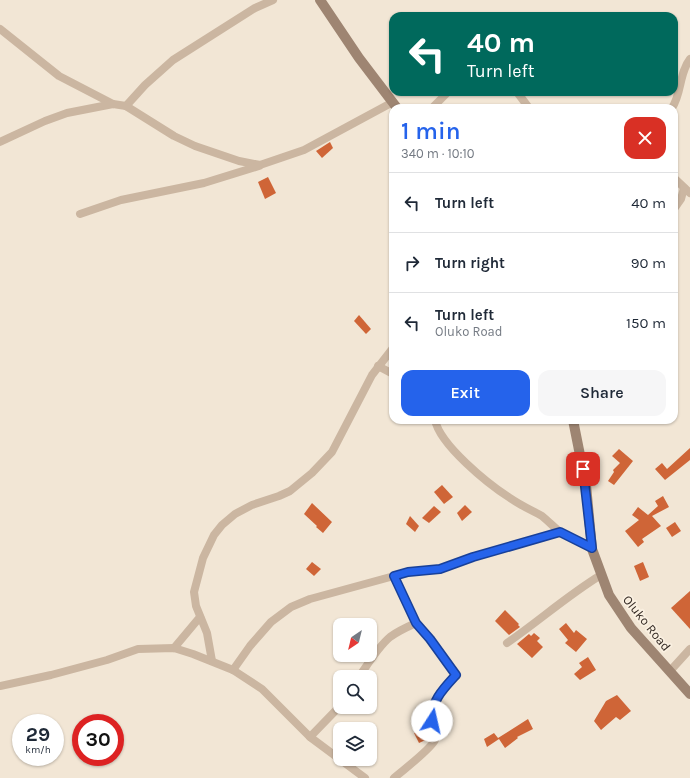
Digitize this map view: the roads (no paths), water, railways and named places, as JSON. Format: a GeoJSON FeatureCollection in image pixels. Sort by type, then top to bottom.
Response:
{"type":"FeatureCollection","features":[{"type":"Feature","properties":{"kind":"main road"},"geometry":{"type":"LineString","coordinates":[[320,0],[359,58],[394,104]]}},
{"type":"Feature","properties":{"kind":"main road","name":"Oluko Road"},"geometry":{"type":"LineString","coordinates":[[574,424],[586,484],[592,548],[609,596],[632,628],[690,694]]}},
{"type":"Feature","properties":{"kind":"street"},"geometry":{"type":"LineString","coordinates":[[126,106],[145,85],[173,60],[255,8],[273,0]]}},
{"type":"Feature","properties":{"kind":"street"},"geometry":{"type":"LineString","coordinates":[[0,29],[59,76],[113,104],[126,106],[174,136],[195,146],[239,161],[260,165]]}},
{"type":"Feature","properties":{"kind":"street"},"geometry":{"type":"LineString","coordinates":[[674,104],[678,97],[683,74],[690,59]]}},
{"type":"Feature","properties":{"kind":"street"},"geometry":{"type":"LineString","coordinates":[[436,104],[444,96]]}},
{"type":"Feature","properties":{"kind":"street"},"geometry":{"type":"LineString","coordinates":[[0,142],[67,113],[113,104]]}},
{"type":"Feature","properties":{"kind":"street"},"geometry":{"type":"LineString","coordinates":[[80,214],[121,200],[204,183],[304,150],[389,108]]}},
{"type":"Feature","properties":{"kind":"street"},"geometry":{"type":"LineString","coordinates":[[678,182],[687,191],[678,203]]}},
{"type":"Feature","properties":{"kind":"street"},"geometry":{"type":"LineString","coordinates":[[212,661],[206,633],[200,617],[194,592],[203,558],[214,535],[222,525],[235,514],[252,505],[290,491],[312,473],[332,452],[378,366],[389,353]]}},
{"type":"Feature","properties":{"kind":"street"},"geometry":{"type":"LineString","coordinates":[[378,366],[389,372]]}},
{"type":"Feature","properties":{"kind":"street"},"geometry":{"type":"LineString","coordinates":[[436,424],[440,434],[452,449],[467,464],[509,498],[543,517],[560,532],[592,548]]}},
{"type":"Feature","properties":{"kind":"street"},"geometry":{"type":"LineString","coordinates":[[233,670],[250,646],[272,622],[291,607],[310,599],[408,572],[440,569],[473,557],[560,532]]}},
{"type":"Feature","properties":{"kind":"street"},"geometry":{"type":"LineString","coordinates":[[506,643],[534,624],[573,593],[601,575]]}},
{"type":"Feature","properties":{"kind":"street"},"geometry":{"type":"LineString","coordinates":[[394,576],[416,623],[430,639],[456,675],[445,686],[434,703],[431,712],[436,734],[435,740],[419,757],[394,778]]}},
{"type":"Feature","properties":{"kind":"street"},"geometry":{"type":"LineString","coordinates":[[174,648],[200,617]]}},
{"type":"Feature","properties":{"kind":"street"},"geometry":{"type":"LineString","coordinates":[[364,670],[389,638],[402,629],[416,623]]}},
{"type":"Feature","properties":{"kind":"street"},"geometry":{"type":"LineString","coordinates":[[0,686],[51,676],[107,660],[138,649],[174,648],[233,670],[262,689],[310,737],[365,778]]}},
{"type":"Feature","properties":{"kind":"street"},"geometry":{"type":"LineString","coordinates":[[670,671],[690,649]]}},
{"type":"Feature","properties":{"kind":"street"},"geometry":{"type":"LineString","coordinates":[[310,737],[333,713]]}}]}
